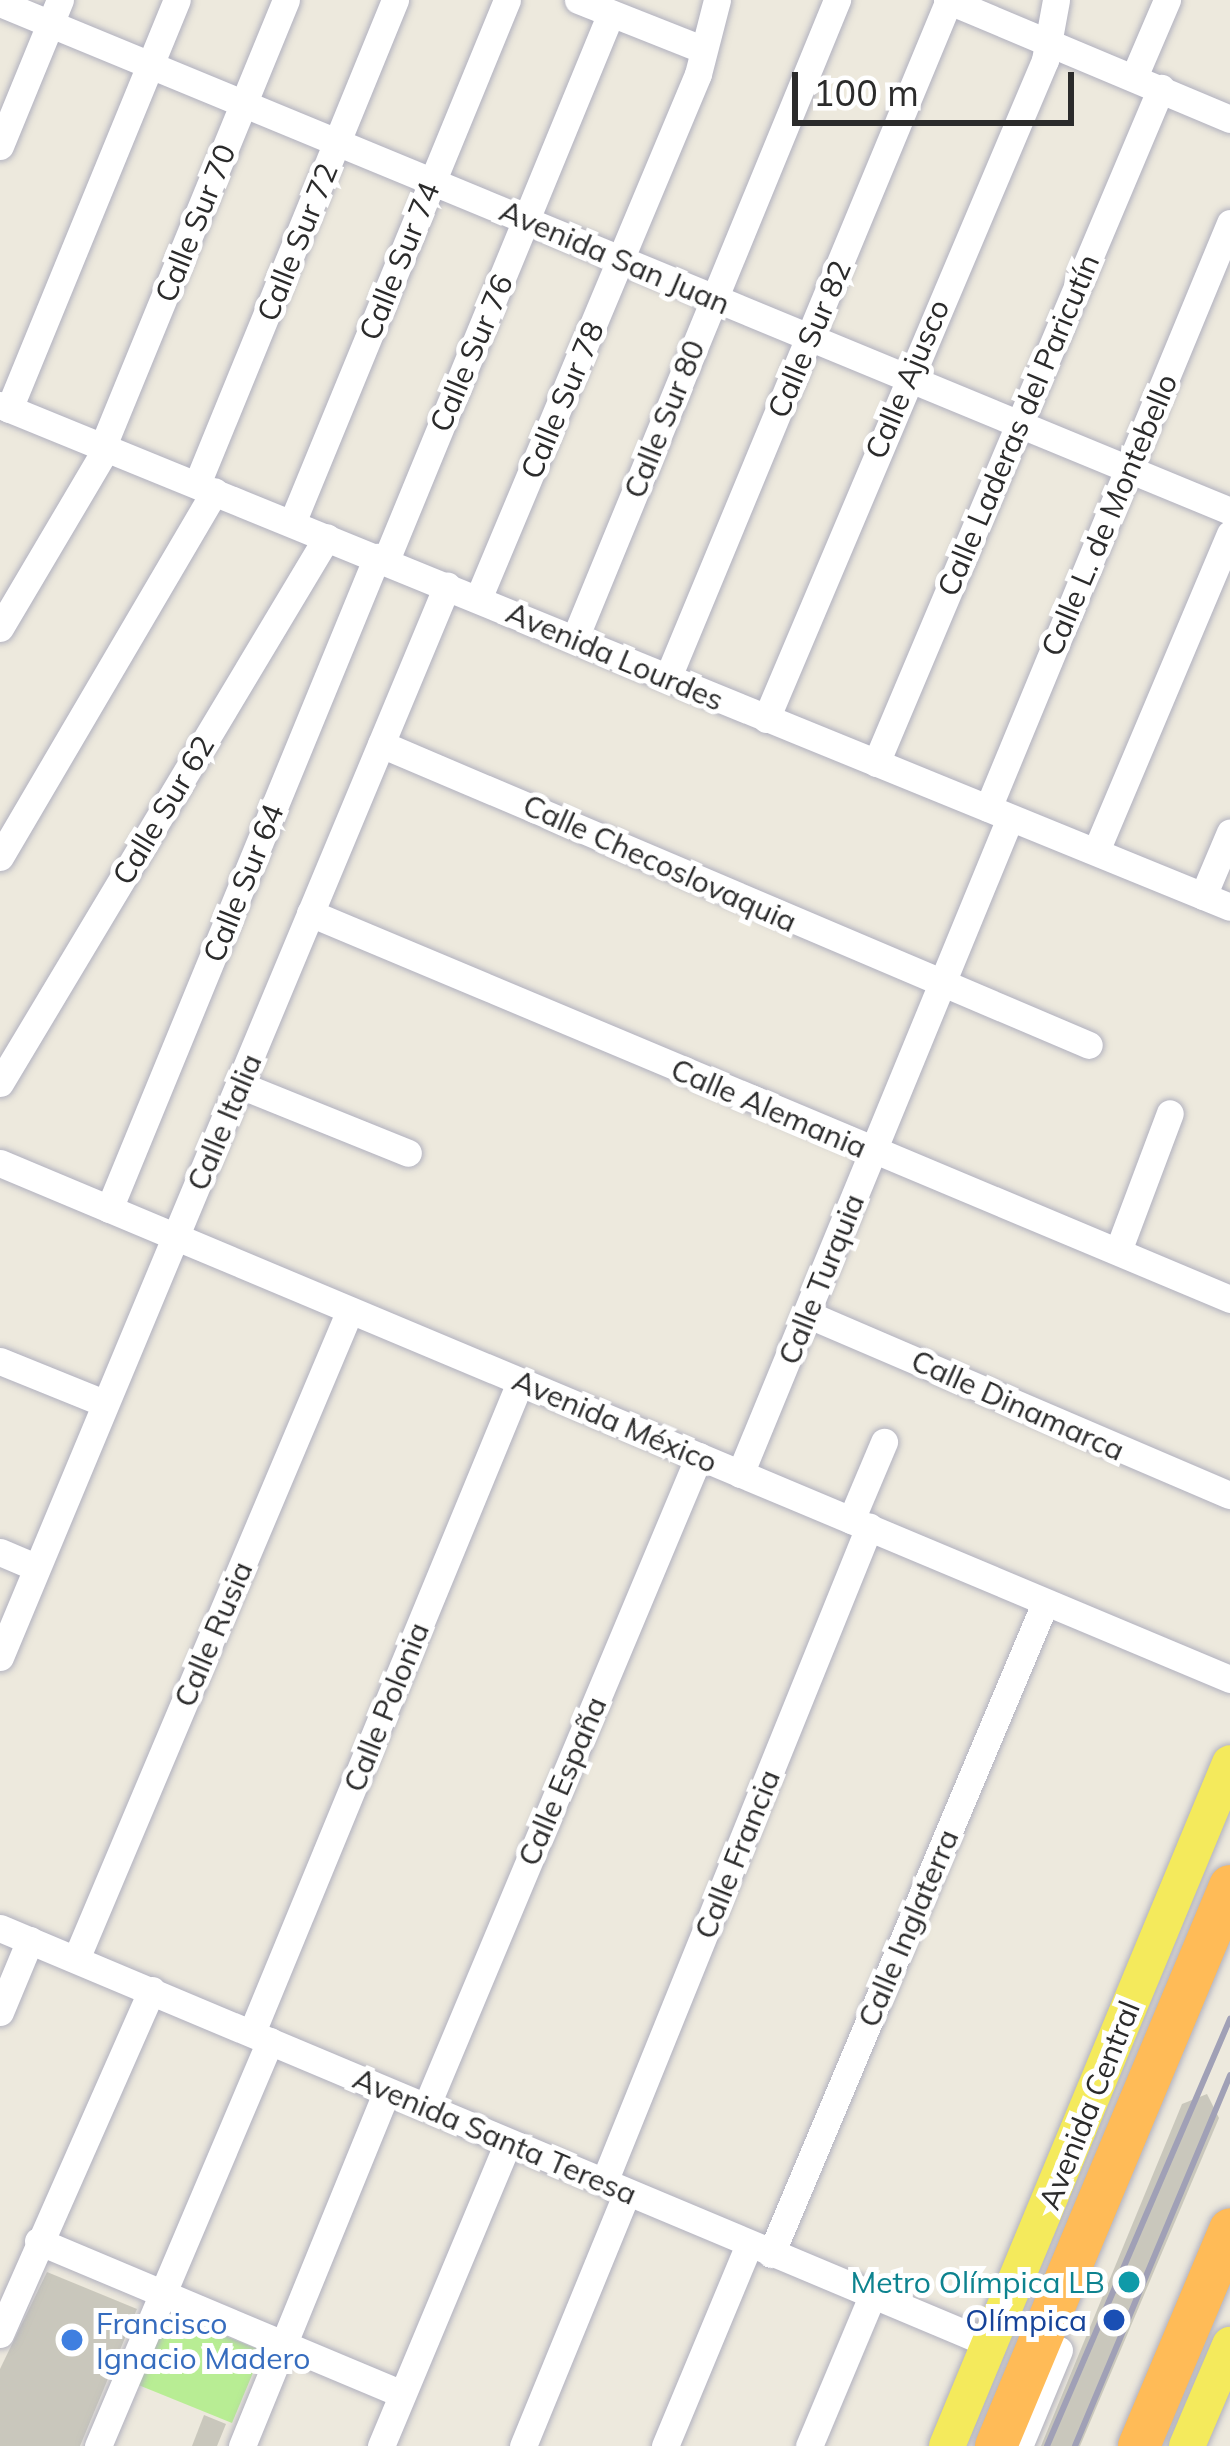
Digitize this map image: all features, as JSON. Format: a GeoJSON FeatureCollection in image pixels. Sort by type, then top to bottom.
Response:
{"type":"FeatureCollection","features":[{"type":"Feature","properties":{"kind":"highway","name":"Avenida Central"},"geometry":{"type":"LineString","coordinates":[[996,2446],[1230,1886]]}},
{"type":"Feature","properties":{"kind":"highway"},"geometry":{"type":"LineString","coordinates":[[1139,2446],[1230,2229]]}},
{"type":"Feature","properties":{"kind":"main road","name":"Avenida Central"},"geometry":{"type":"LineString","coordinates":[[946,2446],[1230,1763]]}},
{"type":"Feature","properties":{"kind":"main road"},"geometry":{"type":"LineString","coordinates":[[1187,2446],[1230,2345]]}},
{"type":"Feature","properties":{"kind":"street"},"geometry":{"type":"LineString","coordinates":[[5,407],[177,0]]}},
{"type":"Feature","properties":{"kind":"street","name":"Calle Sur 70"},"geometry":{"type":"LineString","coordinates":[[0,628],[105,446],[286,0]]}},
{"type":"Feature","properties":{"kind":"street","name":"Calle Sur 72"},"geometry":{"type":"LineString","coordinates":[[0,857],[206,488],[395,0]]}},
{"type":"Feature","properties":{"kind":"street","name":"Calle Sur 74"},"geometry":{"type":"LineString","coordinates":[[292,523],[507,0]]}},
{"type":"Feature","properties":{"kind":"street"},"geometry":{"type":"LineString","coordinates":[[578,0],[698,47]]}},
{"type":"Feature","properties":{"kind":"street","name":"Calle Sur 78"},"geometry":{"type":"LineString","coordinates":[[478,599],[698,74],[698,47],[717,0]]}},
{"type":"Feature","properties":{"kind":"street","name":"Calle Sur 80"},"geometry":{"type":"LineString","coordinates":[[575,638],[836,0]]}},
{"type":"Feature","properties":{"kind":"street"},"geometry":{"type":"LineString","coordinates":[[948,0],[1230,118]]}},
{"type":"Feature","properties":{"kind":"street","name":"Calle Sur 82"},"geometry":{"type":"LineString","coordinates":[[668,677],[948,0]]}},
{"type":"Feature","properties":{"kind":"street","name":"Calle Ajusco"},"geometry":{"type":"LineString","coordinates":[[766,719],[1046,40],[1056,0]]}},
{"type":"Feature","properties":{"kind":"street"},"geometry":{"type":"LineString","coordinates":[[1134,77],[1167,0]]}},
{"type":"Feature","properties":{"kind":"street","name":"Avenida San Juan"},"geometry":{"type":"LineString","coordinates":[[0,3],[55,12],[150,66],[1230,511]]}},
{"type":"Feature","properties":{"kind":"street"},"geometry":{"type":"LineString","coordinates":[[0,146],[55,12]]}},
{"type":"Feature","properties":{"kind":"street","name":"Calle Sur 76"},"geometry":{"type":"LineString","coordinates":[[381,559],[611,13]]}},
{"type":"Feature","properties":{"kind":"street","name":"Calle Laderas del Paricutín"},"geometry":{"type":"LineString","coordinates":[[876,763],[1161,88]]}},
{"type":"Feature","properties":{"kind":"street","name":"Calle L. de Montebello"},"geometry":{"type":"LineString","coordinates":[[999,813],[1129,469],[1229,227]]}},
{"type":"Feature","properties":{"kind":"street","name":"Avenida Lourdes"},"geometry":{"type":"LineString","coordinates":[[5,407],[1230,907]]}},
{"type":"Feature","properties":{"kind":"street"},"geometry":{"type":"LineString","coordinates":[[1096,851],[1230,534]]}},
{"type":"Feature","properties":{"kind":"street","name":"Calle Sur 62"},"geometry":{"type":"LineString","coordinates":[[0,1083],[327,537]]}},
{"type":"Feature","properties":{"kind":"street","name":"Calle Sur 64"},"geometry":{"type":"LineString","coordinates":[[109,1208],[381,559]]}},
{"type":"Feature","properties":{"kind":"street","name":"Calle Italia"},"geometry":{"type":"LineString","coordinates":[[0,1658],[447,586]]}},
{"type":"Feature","properties":{"kind":"street","name":"Calle Checoslovaquia"},"geometry":{"type":"LineString","coordinates":[[381,744],[1089,1045]]}},
{"type":"Feature","properties":{"kind":"street","name":"Calle Turquia"},"geometry":{"type":"LineString","coordinates":[[740,1474],[940,982],[999,813]]}},
{"type":"Feature","properties":{"kind":"street"},"geometry":{"type":"LineString","coordinates":[[1203,896],[1230,832]]}},
{"type":"Feature","properties":{"kind":"street","name":"Calle Alemania"},"geometry":{"type":"LineString","coordinates":[[310,914],[1230,1299]]}},
{"type":"Feature","properties":{"kind":"street"},"geometry":{"type":"LineString","coordinates":[[240,1085],[408,1153]]}},
{"type":"Feature","properties":{"kind":"street"},"geometry":{"type":"LineString","coordinates":[[1118,1251],[1170,1113]]}},
{"type":"Feature","properties":{"kind":"street","name":"Avenida México"},"geometry":{"type":"LineString","coordinates":[[0,1163],[1230,1679]]}},
{"type":"Feature","properties":{"kind":"street","name":"Calle Rusia"},"geometry":{"type":"LineString","coordinates":[[76,1958],[350,1310]]}},
{"type":"Feature","properties":{"kind":"street","name":"Calle Dinamarca"},"geometry":{"type":"LineString","coordinates":[[807,1314],[1230,1495]]}},
{"type":"Feature","properties":{"kind":"street"},"geometry":{"type":"LineString","coordinates":[[0,1361],[104,1403]]}},
{"type":"Feature","properties":{"kind":"street","name":"Calle Polonia"},"geometry":{"type":"LineString","coordinates":[[98,2446],[520,1382]]}},
{"type":"Feature","properties":{"kind":"street","name":"Calle Francia"},"geometry":{"type":"LineString","coordinates":[[523,2446],[860,1523],[884,1442]]}},
{"type":"Feature","properties":{"kind":"street","name":"Calle España"},"geometry":{"type":"LineString","coordinates":[[426,2107],[699,1456]]}},
{"type":"Feature","properties":{"kind":"street"},"geometry":{"type":"LineString","coordinates":[[0,1552],[36,1568]]}},
{"type":"Feature","properties":{"kind":"street","name":"Calle Inglaterra"},"geometry":{"type":"LineString","coordinates":[[665,2446],[760,2249],[1045,1603]]}},
{"type":"Feature","properties":{"kind":"street","name":"Avenida Santa Teresa"},"geometry":{"type":"LineString","coordinates":[[0,1928],[990,2344]]}},
{"type":"Feature","properties":{"kind":"street"},"geometry":{"type":"LineString","coordinates":[[0,2012],[30,1940]]}},
{"type":"Feature","properties":{"kind":"street"},"geometry":{"type":"LineString","coordinates":[[0,2334],[152,1990]]}},
{"type":"Feature","properties":{"kind":"street"},"geometry":{"type":"LineString","coordinates":[[242,2446],[387,2091]]}},
{"type":"Feature","properties":{"kind":"street"},"geometry":{"type":"LineString","coordinates":[[381,2446],[508,2143]]}},
{"type":"Feature","properties":{"kind":"street"},"geometry":{"type":"LineString","coordinates":[[38,2241],[402,2394]]}},
{"type":"Feature","properties":{"kind":"street"},"geometry":{"type":"LineString","coordinates":[[808,2446],[872,2296]]}},
{"type":"Feature","properties":{"kind":"street"},"geometry":{"type":"LineString","coordinates":[[1019,2446],[1081,2296]]}},
{"type":"Feature","properties":{"kind":"green space"},"geometry":{"type":"Polygon","coordinates":[[[161,2310],[262,2351],[232,2423],[131,2382],[161,2310]]]}},
{"type":"Feature","properties":{"kind":"building","name":"Metro Olímpica LB"},"geometry":{"type":"Polygon","coordinates":[[[1207,2094],[1219,2118],[1080,2446],[1041,2446],[1182,2104],[1207,2094]]]}},
{"type":"Feature","properties":{"kind":"building","name":"Francisco Ignacio Madero"},"geometry":{"type":"Polygon","coordinates":[[[47,2272],[137,2309],[80,2446],[0,2446],[0,2369],[47,2272]]]}},
{"type":"Feature","properties":{"kind":"building"},"geometry":{"type":"Polygon","coordinates":[[[204,2415],[226,2424],[217,2446],[192,2446],[204,2415]]]}},
{"type":"Feature","properties":{"kind":"railway"},"geometry":{"type":"LineString","coordinates":[[1047,2446],[1230,2018]]}},
{"type":"Feature","properties":{"kind":"railway"},"geometry":{"type":"LineString","coordinates":[[1075,2446],[1230,2075]]}},
{"type":"Feature","properties":{"kind":"place","name":"Metro Olímpica LB"},"geometry":{"type":"Point","coordinates":[1129,2282]}},
{"type":"Feature","properties":{"kind":"place","name":"Olímpica"},"geometry":{"type":"Point","coordinates":[1114,2320]}},
{"type":"Feature","properties":{"kind":"place","name":"Francisco Ignacio Madero"},"geometry":{"type":"Point","coordinates":[72,2340]}}]}
